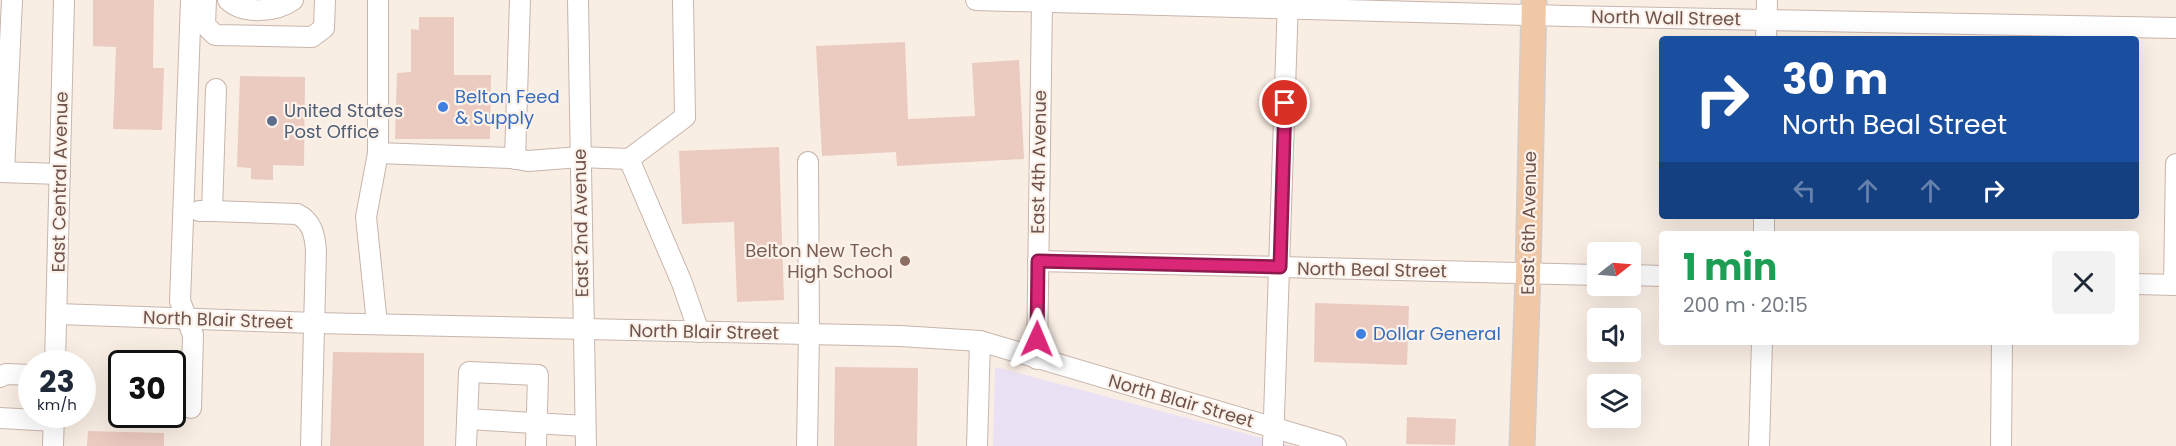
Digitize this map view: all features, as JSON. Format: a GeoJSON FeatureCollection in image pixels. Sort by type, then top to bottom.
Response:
{"type":"FeatureCollection","features":[{"type":"Feature","properties":{"kind":"main road","name":"East 6th Avenue"},"geometry":{"type":"LineString","coordinates":[[1522,446],[1533,7]]}},
{"type":"Feature","properties":{"kind":"street"},"geometry":{"type":"LineString","coordinates":[[12,0],[2,172],[60,174]]}},
{"type":"Feature","properties":{"kind":"street","name":"East Central Avenue"},"geometry":{"type":"LineString","coordinates":[[56,350],[64,0]]}},
{"type":"Feature","properties":{"kind":"street"},"geometry":{"type":"LineString","coordinates":[[191,0],[180,301],[194,335],[191,408]]}},
{"type":"Feature","properties":{"kind":"street"},"geometry":{"type":"LineString","coordinates":[[206,0],[205,25],[214,35],[312,37],[324,28],[325,0]]}},
{"type":"Feature","properties":{"kind":"street"},"geometry":{"type":"LineString","coordinates":[[228,0],[239,7],[272,9],[282,7],[293,0]]}},
{"type":"Feature","properties":{"kind":"street"},"geometry":{"type":"LineString","coordinates":[[377,324],[366,217],[378,153],[378,0]]}},
{"type":"Feature","properties":{"kind":"street"},"geometry":{"type":"LineString","coordinates":[[515,159],[520,0]]}},
{"type":"Feature","properties":{"kind":"street","name":"East 2nd Avenue"},"geometry":{"type":"LineString","coordinates":[[578,0],[586,446]]}},
{"type":"Feature","properties":{"kind":"street"},"geometry":{"type":"LineString","coordinates":[[378,153],[528,161],[580,157],[629,159],[685,117],[683,0]]}},
{"type":"Feature","properties":{"kind":"street","name":"North Wall Street"},"geometry":{"type":"LineString","coordinates":[[976,0],[1533,7],[1766,29],[2176,28]]}},
{"type":"Feature","properties":{"kind":"street"},"geometry":{"type":"LineString","coordinates":[[1766,29],[1767,0]]}},
{"type":"Feature","properties":{"kind":"street","name":"East 4th Avenue"},"geometry":{"type":"LineString","coordinates":[[1037,359],[1042,2]]}},
{"type":"Feature","properties":{"kind":"street"},"geometry":{"type":"LineString","coordinates":[[1274,437],[1288,4]]}},
{"type":"Feature","properties":{"kind":"street"},"geometry":{"type":"LineString","coordinates":[[212,211],[216,89]]}},
{"type":"Feature","properties":{"kind":"street"},"geometry":{"type":"LineString","coordinates":[[629,159],[682,283],[699,332]]}},
{"type":"Feature","properties":{"kind":"street"},"geometry":{"type":"LineString","coordinates":[[807,446],[808,162]]}},
{"type":"Feature","properties":{"kind":"street"},"geometry":{"type":"LineString","coordinates":[[2139,284],[2175,285],[2176,164]]}},
{"type":"Feature","properties":{"kind":"street"},"geometry":{"type":"LineString","coordinates":[[183,211],[297,214],[305,218],[312,227],[315,238],[315,323],[311,446]]}},
{"type":"Feature","properties":{"kind":"street","name":"North Beal Street"},"geometry":{"type":"LineString","coordinates":[[1038,261],[1587,275]]}},
{"type":"Feature","properties":{"kind":"street"},"geometry":{"type":"LineString","coordinates":[[1641,275],[1659,276]]}},
{"type":"Feature","properties":{"kind":"street","name":"North Blair Street"},"geometry":{"type":"LineString","coordinates":[[57,314],[980,340],[1274,437],[1336,446]]}},
{"type":"Feature","properties":{"kind":"street"},"geometry":{"type":"LineString","coordinates":[[977,446],[980,340]]}},
{"type":"Feature","properties":{"kind":"street"},"geometry":{"type":"LineString","coordinates":[[1759,446],[1761,345]]}},
{"type":"Feature","properties":{"kind":"street"},"geometry":{"type":"LineString","coordinates":[[2001,446],[2002,345]]}},
{"type":"Feature","properties":{"kind":"street"},"geometry":{"type":"LineString","coordinates":[[466,446],[470,372],[538,375],[536,446]]}},
{"type":"Feature","properties":{"kind":"street"},"geometry":{"type":"LineString","coordinates":[[0,377],[6,374],[18,374]]}},
{"type":"Feature","properties":{"kind":"street"},"geometry":{"type":"LineString","coordinates":[[0,418],[18,418]]}},
{"type":"Feature","properties":{"kind":"street"},"geometry":{"type":"LineString","coordinates":[[467,419],[585,426]]}},
{"type":"Feature","properties":{"kind":"street"},"geometry":{"type":"LineString","coordinates":[[53,446],[54,428]]}},
{"type":"Feature","properties":{"kind":"shaded area"},"geometry":{"type":"Polygon","coordinates":[[[995,367],[1292,446],[993,446],[995,367]]]}},
{"type":"Feature","properties":{"kind":"building"},"geometry":{"type":"Polygon","coordinates":[[[93,0],[154,0],[153,68],[164,68],[162,130],[113,129],[116,47],[93,46],[93,0]]]}},
{"type":"Feature","properties":{"kind":"building","name":"Belton Feed & Supply"},"geometry":{"type":"Polygon","coordinates":[[[419,17],[454,17],[454,75],[491,75],[490,139],[395,139],[397,73],[411,72],[411,29],[419,30],[419,17]]]}},
{"type":"Feature","properties":{"kind":"building"},"geometry":{"type":"Polygon","coordinates":[[[905,42],[908,119],[975,116],[972,63],[1019,60],[1024,159],[897,166],[896,152],[822,156],[816,46],[905,42]]]}},
{"type":"Feature","properties":{"kind":"building","name":"United States Post Office"},"geometry":{"type":"Polygon","coordinates":[[[240,76],[305,77],[304,166],[273,165],[273,180],[251,179],[251,168],[237,167],[240,76]]]}},
{"type":"Feature","properties":{"kind":"building"},"geometry":{"type":"Polygon","coordinates":[[[779,147],[784,300],[737,302],[734,222],[682,224],[679,151],[779,147]]]}},
{"type":"Feature","properties":{"kind":"building","name":"Dollar General"},"geometry":{"type":"Polygon","coordinates":[[[1315,303],[1409,306],[1407,365],[1314,362],[1315,303]]]}},
{"type":"Feature","properties":{"kind":"building"},"geometry":{"type":"Polygon","coordinates":[[[333,352],[424,353],[424,446],[330,446],[333,352]]]}},
{"type":"Feature","properties":{"kind":"building"},"geometry":{"type":"Polygon","coordinates":[[[835,367],[918,368],[917,446],[834,446],[835,367]]]}},
{"type":"Feature","properties":{"kind":"building"},"geometry":{"type":"Polygon","coordinates":[[[1407,417],[1456,419],[1455,445],[1406,444],[1407,417]]]}},
{"type":"Feature","properties":{"kind":"building"},"geometry":{"type":"Polygon","coordinates":[[[88,431],[164,433],[164,446],[87,446],[88,431]]]}},
{"type":"Feature","properties":{"kind":"place","name":"Belton Feed & Supply"},"geometry":{"type":"Point","coordinates":[443,107]}},
{"type":"Feature","properties":{"kind":"place","name":"United States Post Office"},"geometry":{"type":"Point","coordinates":[272,121]}},
{"type":"Feature","properties":{"kind":"place","name":"Belton New Tech High School"},"geometry":{"type":"Point","coordinates":[905,261]}},
{"type":"Feature","properties":{"kind":"place","name":"Dollar General"},"geometry":{"type":"Point","coordinates":[1361,334]}},
{"type":"Feature","properties":{"kind":"route"},"geometry":{"type":"LineString","coordinates":[[1037,339],[1038,261],[1280,267],[1285,103]]}}]}
